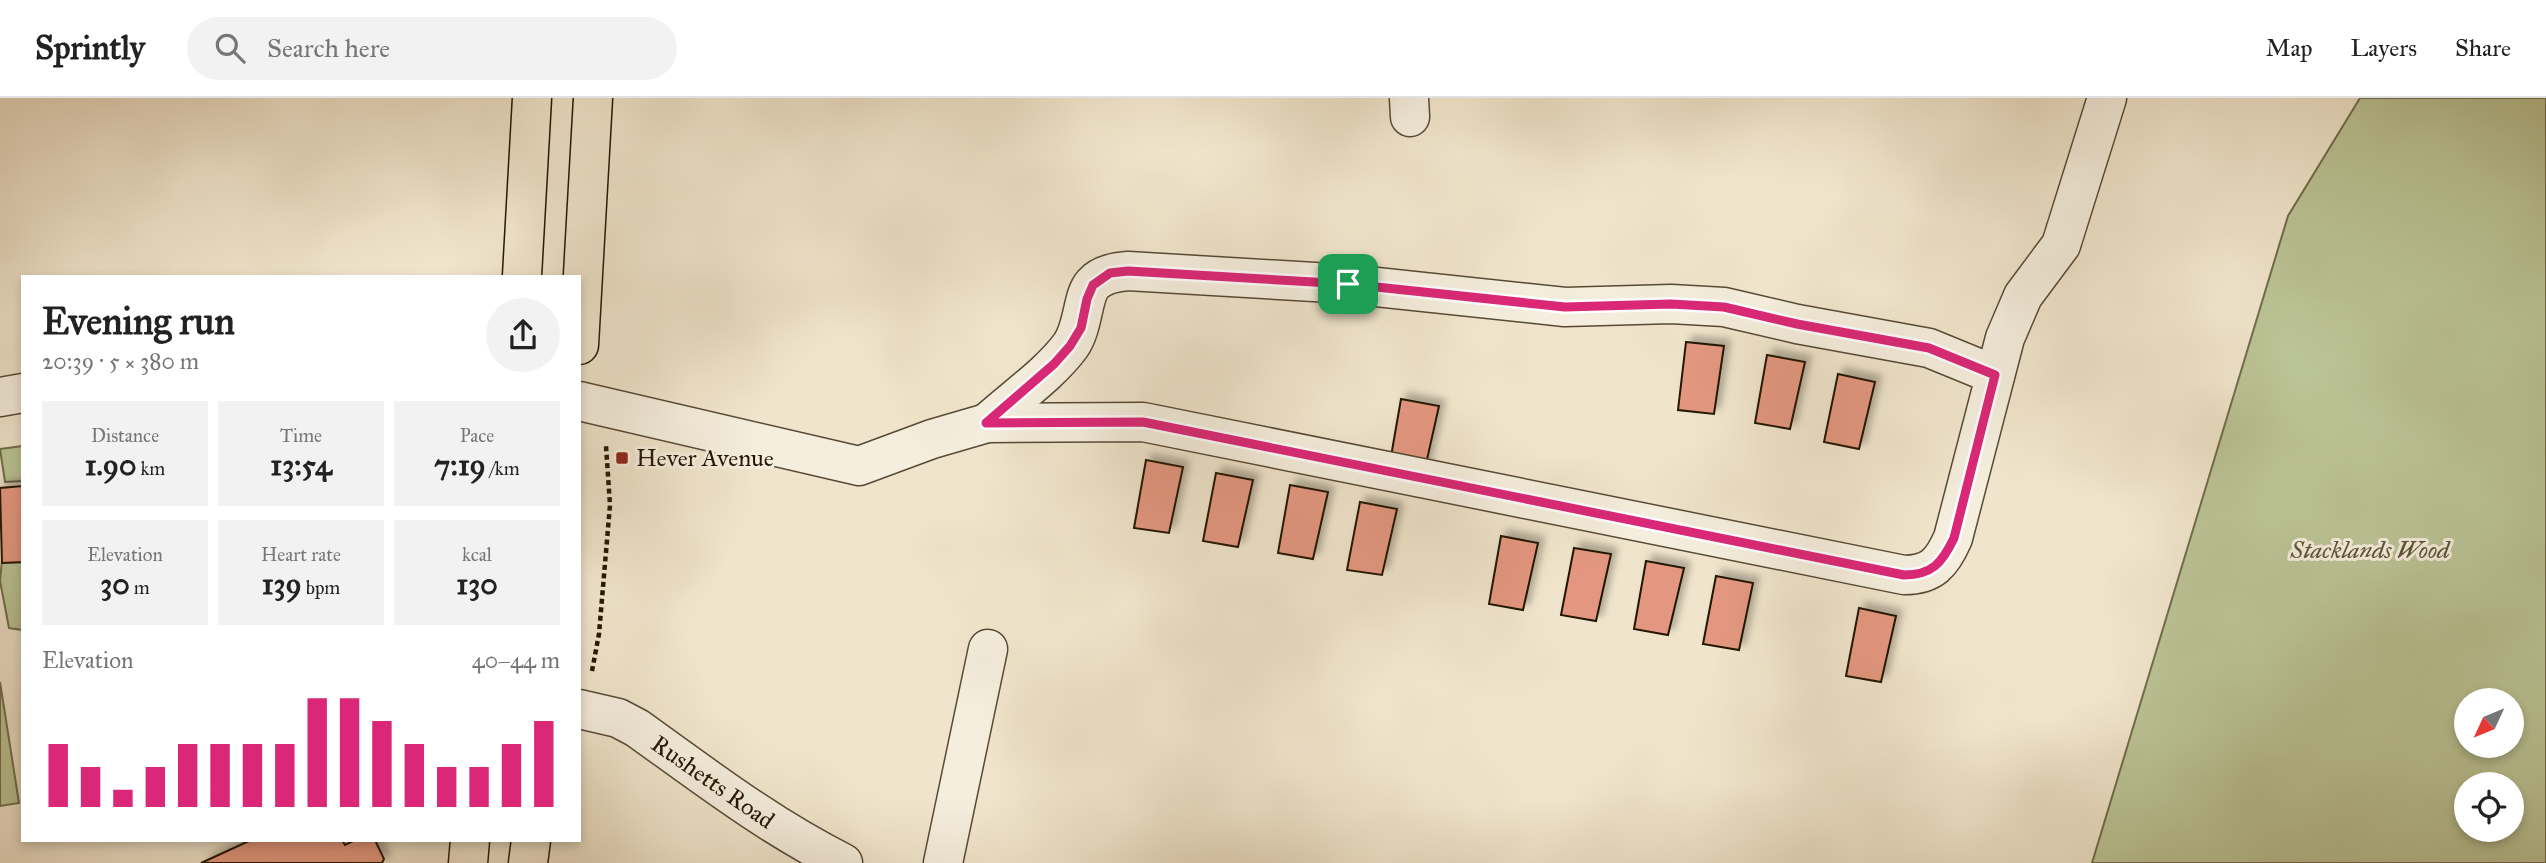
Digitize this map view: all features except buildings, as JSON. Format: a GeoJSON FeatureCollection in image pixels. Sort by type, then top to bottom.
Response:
{"type":"FeatureCollection","features":[{"type":"Feature","properties":{"kind":"main road"},"geometry":{"type":"LineString","coordinates":[[523,275],[532,98]]}},
{"type":"Feature","properties":{"kind":"main road"},"geometry":{"type":"LineString","coordinates":[[581,307],[593,98]]}},
{"type":"Feature","properties":{"kind":"main road"},"geometry":{"type":"LineString","coordinates":[[468,863],[470,842]]}},
{"type":"Feature","properties":{"kind":"main road"},"geometry":{"type":"LineString","coordinates":[[528,863],[531,842]]}},
{"type":"Feature","properties":{"kind":"street"},"geometry":{"type":"LineString","coordinates":[[581,401],[859,466],[955,431],[986,423],[1143,422],[1890,572],[1920,575],[1933,568],[1945,556],[1954,538],[2005,338],[2023,296],[2061,245],[2107,98]]}},
{"type":"Feature","properties":{"kind":"street"},"geometry":{"type":"LineString","coordinates":[[986,423],[1054,364],[1070,346],[1081,328],[1093,285],[1110,273],[1128,271],[1348,284],[1565,307],[1671,304],[1724,307],[1797,324],[1929,348],[1995,375]]}},
{"type":"Feature","properties":{"kind":"street"},"geometry":{"type":"LineString","coordinates":[[0,397],[21,393]]}},
{"type":"Feature","properties":{"kind":"street"},"geometry":{"type":"LineString","coordinates":[[943,863],[988,649]]}},
{"type":"Feature","properties":{"kind":"street","name":"Rushetts Road"},"geometry":{"type":"LineString","coordinates":[[581,709],[618,718],[637,728],[771,823],[843,863]]}},
{"type":"Feature","properties":{"kind":"green space","name":"Stacklands Wood"},"geometry":{"type":"Polygon","coordinates":[[[2360,98],[2546,98],[2546,863],[2092,863],[2288,216],[2360,98]]]}},
{"type":"Feature","properties":{"kind":"green space"},"geometry":{"type":"Polygon","coordinates":[[[21,446],[21,481],[5,482],[0,449],[21,446]]]}},
{"type":"Feature","properties":{"kind":"green space"},"geometry":{"type":"Polygon","coordinates":[[[2,560],[2,563],[21,562],[21,630],[9,628],[0,581],[2,560]]]}},
{"type":"Feature","properties":{"kind":"green space"},"geometry":{"type":"Polygon","coordinates":[[[0,682],[19,803],[0,806],[0,682]]]}},
{"type":"Feature","properties":{"kind":"place","name":"Hever Avenue"},"geometry":{"type":"Point","coordinates":[622,458]}},
{"type":"Feature","properties":{"kind":"route"},"geometry":{"type":"LineString","coordinates":[[1152,271],[1348,284],[1565,307],[1671,304],[1724,307],[1797,324],[1929,348],[1995,375],[1954,538],[1945,556],[1933,568],[1920,575],[1904,575],[1143,422],[986,423],[1054,364],[1070,346],[1081,328],[1093,285],[1110,273],[1152,271]]}}]}
